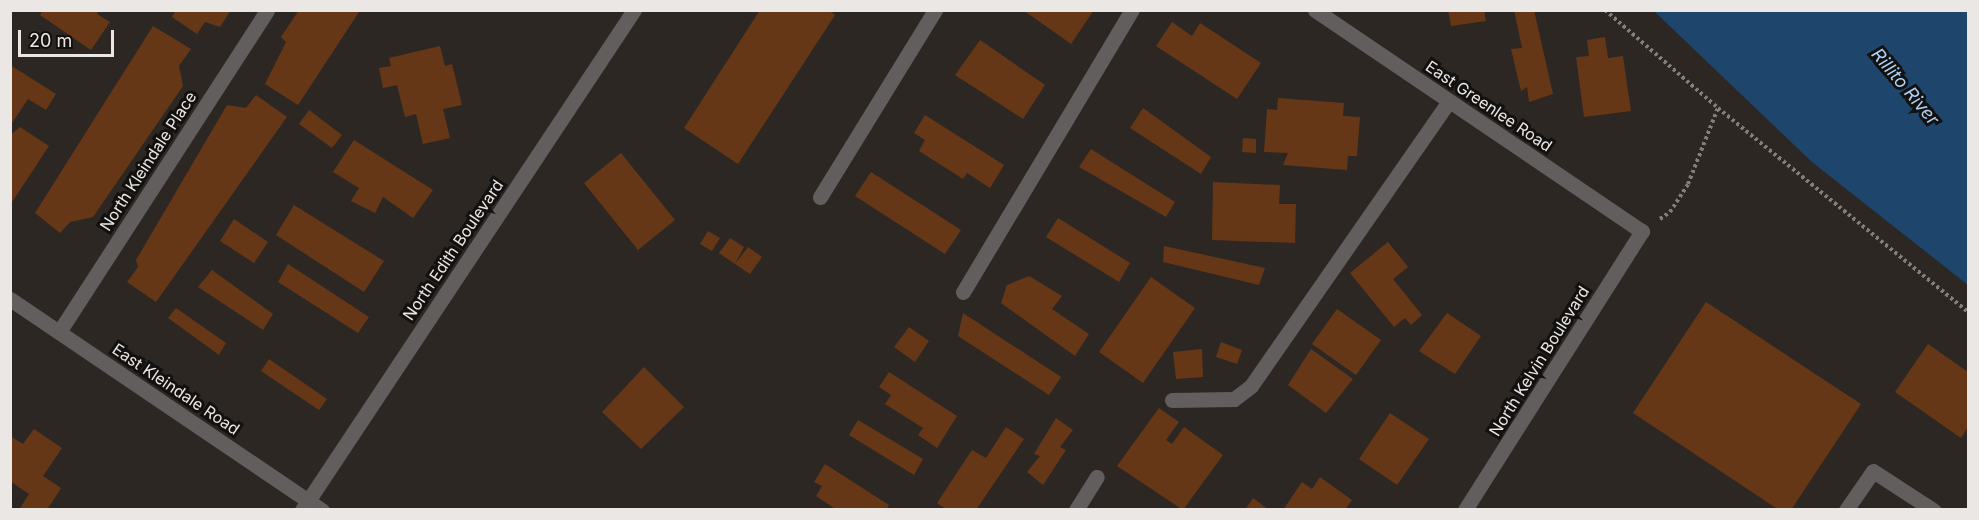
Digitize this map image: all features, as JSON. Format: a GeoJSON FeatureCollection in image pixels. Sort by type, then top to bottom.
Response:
{"type":"FeatureCollection","features":[{"type":"Feature","properties":{"kind":"street","name":"North Kleindale Place"},"geometry":{"type":"LineString","coordinates":[[58,332],[267,10]]}},
{"type":"Feature","properties":{"kind":"street","name":"North Edith Boulevard"},"geometry":{"type":"LineString","coordinates":[[305,505],[634,10]]}},
{"type":"Feature","properties":{"kind":"street"},"geometry":{"type":"LineString","coordinates":[[820,197],[935,10]]}},
{"type":"Feature","properties":{"kind":"street"},"geometry":{"type":"LineString","coordinates":[[963,292],[1131,10]]}},
{"type":"Feature","properties":{"kind":"street","name":"East Greenlee Road"},"geometry":{"type":"LineString","coordinates":[[1314,10],[1642,231]]}},
{"type":"Feature","properties":{"kind":"street"},"geometry":{"type":"LineString","coordinates":[[1172,400],[1234,399],[1251,386],[1449,101]]}},
{"type":"Feature","properties":{"kind":"street","name":"North Kelvin Boulevard"},"geometry":{"type":"LineString","coordinates":[[1465,510],[1642,231]]}},
{"type":"Feature","properties":{"kind":"street","name":"East Kleindale Road"},"geometry":{"type":"LineString","coordinates":[[10,299],[305,505],[322,510]]}},
{"type":"Feature","properties":{"kind":"street"},"geometry":{"type":"LineString","coordinates":[[1846,510],[1873,471],[1933,510]]}},
{"type":"Feature","properties":{"kind":"street"},"geometry":{"type":"LineString","coordinates":[[1076,510],[1097,477]]}},
{"type":"Feature","properties":{"kind":"path"},"geometry":{"type":"LineString","coordinates":[[1605,10],[1718,108],[1968,312]]}},
{"type":"Feature","properties":{"kind":"path"},"geometry":{"type":"LineString","coordinates":[[1642,231],[1670,212],[1688,184],[1718,108]]}},
{"type":"Feature","properties":{"kind":"water","name":"Rillito River"},"geometry":{"type":"Polygon","coordinates":[[[1654,11],[1968,11],[1968,285],[1812,162],[1654,11]]]}},
{"type":"Feature","properties":{"kind":"building"},"geometry":{"type":"Polygon","coordinates":[[[43,10],[99,10],[97,14],[110,22],[91,50],[40,15],[43,10]]]}},
{"type":"Feature","properties":{"kind":"building"},"geometry":{"type":"Polygon","coordinates":[[[176,10],[231,10],[220,27],[205,22],[197,34],[172,17],[176,10]]]}},
{"type":"Feature","properties":{"kind":"building"},"geometry":{"type":"Polygon","coordinates":[[[299,10],[359,12],[298,105],[265,84],[286,42],[281,37],[299,10]]]}},
{"type":"Feature","properties":{"kind":"building"},"geometry":{"type":"Polygon","coordinates":[[[760,10],[829,10],[835,15],[738,164],[684,128],[760,10]]]}},
{"type":"Feature","properties":{"kind":"building"},"geometry":{"type":"Polygon","coordinates":[[[1023,10],[1094,10],[1071,44],[1023,10]]]}},
{"type":"Feature","properties":{"kind":"building"},"geometry":{"type":"Polygon","coordinates":[[[1448,10],[1484,10],[1486,21],[1451,26],[1448,10]]]}},
{"type":"Feature","properties":{"kind":"building"},"geometry":{"type":"Polygon","coordinates":[[[1514,10],[1534,10],[1553,94],[1529,102],[1527,87],[1521,91],[1511,49],[1522,48],[1514,10]]]}},
{"type":"Feature","properties":{"kind":"building"},"geometry":{"type":"Polygon","coordinates":[[[1172,22],[1192,36],[1200,23],[1261,63],[1237,99],[1156,46],[1172,22]]]}},
{"type":"Feature","properties":{"kind":"building"},"geometry":{"type":"Polygon","coordinates":[[[153,26],[191,49],[179,66],[183,86],[93,217],[70,222],[60,233],[35,213],[153,26]]]}},
{"type":"Feature","properties":{"kind":"building"},"geometry":{"type":"Polygon","coordinates":[[[1605,37],[1608,58],[1623,56],[1631,111],[1584,117],[1576,57],[1589,56],[1587,40],[1605,37]]]}},
{"type":"Feature","properties":{"kind":"building"},"geometry":{"type":"Polygon","coordinates":[[[980,40],[1045,85],[1023,119],[955,75],[980,40]]]}},
{"type":"Feature","properties":{"kind":"building"},"geometry":{"type":"Polygon","coordinates":[[[440,46],[445,66],[452,64],[462,105],[443,109],[450,138],[423,144],[416,114],[405,117],[397,85],[383,88],[379,68],[391,66],[389,58],[440,46]]]}},
{"type":"Feature","properties":{"kind":"building"},"geometry":{"type":"Polygon","coordinates":[[[10,65],[56,94],[46,110],[28,99],[10,126],[10,65]]]}},
{"type":"Feature","properties":{"kind":"building"},"geometry":{"type":"Polygon","coordinates":[[[256,95],[287,117],[156,302],[127,282],[138,267],[136,260],[227,105],[246,108],[256,95]]]}},
{"type":"Feature","properties":{"kind":"building"},"geometry":{"type":"Polygon","coordinates":[[[1278,98],[1344,103],[1343,116],[1360,117],[1357,156],[1348,156],[1347,170],[1283,165],[1288,153],[1264,152],[1267,109],[1277,110],[1278,98]]]}},
{"type":"Feature","properties":{"kind":"building"},"geometry":{"type":"Polygon","coordinates":[[[1143,108],[1211,157],[1201,174],[1130,128],[1143,108]]]}},
{"type":"Feature","properties":{"kind":"building"},"geometry":{"type":"Polygon","coordinates":[[[309,110],[342,135],[332,148],[299,124],[309,110]]]}},
{"type":"Feature","properties":{"kind":"building"},"geometry":{"type":"Polygon","coordinates":[[[925,115],[1004,165],[990,188],[967,173],[963,179],[919,151],[925,140],[914,133],[925,115]]]}},
{"type":"Feature","properties":{"kind":"building"},"geometry":{"type":"Polygon","coordinates":[[[20,127],[49,146],[10,205],[10,135],[20,127]]]}},
{"type":"Feature","properties":{"kind":"building"},"geometry":{"type":"Polygon","coordinates":[[[1243,138],[1256,139],[1256,153],[1242,152],[1243,138]]]}},
{"type":"Feature","properties":{"kind":"building"},"geometry":{"type":"Polygon","coordinates":[[[354,140],[433,190],[413,218],[383,197],[375,213],[351,201],[359,188],[333,172],[354,140]]]}},
{"type":"Feature","properties":{"kind":"building"},"geometry":{"type":"Polygon","coordinates":[[[1091,149],[1175,202],[1166,217],[1079,167],[1091,149]]]}},
{"type":"Feature","properties":{"kind":"building"},"geometry":{"type":"Polygon","coordinates":[[[621,153],[675,220],[638,250],[584,183],[621,153]]]}},
{"type":"Feature","properties":{"kind":"building"},"geometry":{"type":"Polygon","coordinates":[[[871,172],[961,230],[945,254],[855,196],[871,172]]]}},
{"type":"Feature","properties":{"kind":"building"},"geometry":{"type":"Polygon","coordinates":[[[1213,182],[1280,185],[1279,204],[1296,204],[1295,243],[1212,240],[1213,182]]]}},
{"type":"Feature","properties":{"kind":"building"},"geometry":{"type":"Polygon","coordinates":[[[294,205],[384,261],[364,292],[276,235],[294,205]]]}},
{"type":"Feature","properties":{"kind":"building"},"geometry":{"type":"Polygon","coordinates":[[[1058,218],[1130,263],[1119,282],[1046,237],[1058,218]]]}},
{"type":"Feature","properties":{"kind":"building"},"geometry":{"type":"Polygon","coordinates":[[[234,219],[268,242],[254,263],[220,241],[234,219]]]}},
{"type":"Feature","properties":{"kind":"building"},"geometry":{"type":"Polygon","coordinates":[[[708,231],[720,238],[712,251],[700,244],[708,231]]]}},
{"type":"Feature","properties":{"kind":"building"},"geometry":{"type":"Polygon","coordinates":[[[730,238],[744,247],[735,264],[719,253],[730,238]]]}},
{"type":"Feature","properties":{"kind":"building"},"geometry":{"type":"Polygon","coordinates":[[[1388,242],[1408,267],[1393,279],[1422,315],[1411,325],[1405,318],[1394,327],[1350,273],[1388,242]]]}},
{"type":"Feature","properties":{"kind":"building"},"geometry":{"type":"Polygon","coordinates":[[[1164,246],[1265,268],[1259,285],[1163,262],[1164,246]]]}},
{"type":"Feature","properties":{"kind":"building"},"geometry":{"type":"Polygon","coordinates":[[[748,247],[762,257],[750,274],[735,264],[748,247]]]}},
{"type":"Feature","properties":{"kind":"building"},"geometry":{"type":"Polygon","coordinates":[[[288,264],[369,317],[358,333],[278,282],[288,264]]]}},
{"type":"Feature","properties":{"kind":"building"},"geometry":{"type":"Polygon","coordinates":[[[212,270],[273,314],[263,330],[198,287],[212,270]]]}},
{"type":"Feature","properties":{"kind":"building"},"geometry":{"type":"Polygon","coordinates":[[[1029,276],[1062,296],[1052,309],[1089,334],[1075,356],[1001,303],[1007,285],[1029,276]]]}},
{"type":"Feature","properties":{"kind":"building"},"geometry":{"type":"Polygon","coordinates":[[[1151,277],[1195,308],[1143,383],[1099,352],[1151,277]]]}},
{"type":"Feature","properties":{"kind":"building"},"geometry":{"type":"Polygon","coordinates":[[[1706,302],[1861,404],[1791,510],[1779,510],[1633,413],[1706,302]]]}},
{"type":"Feature","properties":{"kind":"building"},"geometry":{"type":"Polygon","coordinates":[[[176,308],[226,343],[219,355],[168,318],[176,308]]]}},
{"type":"Feature","properties":{"kind":"building"},"geometry":{"type":"Polygon","coordinates":[[[1337,309],[1381,340],[1356,375],[1312,344],[1337,309]]]}},
{"type":"Feature","properties":{"kind":"building"},"geometry":{"type":"Polygon","coordinates":[[[963,313],[1061,377],[1049,395],[958,336],[963,313]]]}},
{"type":"Feature","properties":{"kind":"building"},"geometry":{"type":"Polygon","coordinates":[[[1447,313],[1481,336],[1455,374],[1419,351],[1447,313]]]}},
{"type":"Feature","properties":{"kind":"building"},"geometry":{"type":"Polygon","coordinates":[[[909,327],[929,341],[915,362],[894,347],[909,327]]]}},
{"type":"Feature","properties":{"kind":"building"},"geometry":{"type":"Polygon","coordinates":[[[1221,342],[1242,350],[1237,364],[1216,357],[1221,342]]]}},
{"type":"Feature","properties":{"kind":"building"},"geometry":{"type":"Polygon","coordinates":[[[1928,344],[1968,372],[1968,427],[1961,438],[1895,392],[1928,344]]]}},
{"type":"Feature","properties":{"kind":"building"},"geometry":{"type":"Polygon","coordinates":[[[1202,349],[1203,377],[1176,379],[1173,352],[1202,349]]]}},
{"type":"Feature","properties":{"kind":"building"},"geometry":{"type":"Polygon","coordinates":[[[1311,349],[1353,379],[1326,413],[1288,385],[1311,349]]]}},
{"type":"Feature","properties":{"kind":"building"},"geometry":{"type":"Polygon","coordinates":[[[269,359],[327,399],[319,410],[261,371],[269,359]]]}},
{"type":"Feature","properties":{"kind":"building"},"geometry":{"type":"Polygon","coordinates":[[[644,367],[684,407],[641,449],[602,412],[644,367]]]}},
{"type":"Feature","properties":{"kind":"building"},"geometry":{"type":"Polygon","coordinates":[[[889,372],[957,416],[937,448],[918,435],[923,428],[885,404],[891,395],[879,387],[889,372]]]}},
{"type":"Feature","properties":{"kind":"building"},"geometry":{"type":"Polygon","coordinates":[[[1159,408],[1179,422],[1166,440],[1172,444],[1184,427],[1223,455],[1183,510],[1117,466],[1159,408]]]}},
{"type":"Feature","properties":{"kind":"building"},"geometry":{"type":"Polygon","coordinates":[[[1390,413],[1429,439],[1397,485],[1359,459],[1390,413]]]}},
{"type":"Feature","properties":{"kind":"building"},"geometry":{"type":"Polygon","coordinates":[[[1056,418],[1073,430],[1060,447],[1066,450],[1043,485],[1027,472],[1040,456],[1034,454],[1056,418]]]}},
{"type":"Feature","properties":{"kind":"building"},"geometry":{"type":"Polygon","coordinates":[[[858,420],[923,459],[914,475],[849,435],[858,420]]]}},
{"type":"Feature","properties":{"kind":"building"},"geometry":{"type":"Polygon","coordinates":[[[1006,427],[1024,439],[976,510],[947,510],[937,503],[972,450],[986,458],[1006,427]]]}},
{"type":"Feature","properties":{"kind":"building"},"geometry":{"type":"Polygon","coordinates":[[[34,429],[62,448],[43,476],[61,488],[47,510],[19,510],[29,494],[10,481],[10,436],[23,444],[34,429]]]}},
{"type":"Feature","properties":{"kind":"building"},"geometry":{"type":"Polygon","coordinates":[[[825,464],[889,505],[886,510],[837,510],[816,496],[822,486],[814,482],[825,464]]]}},
{"type":"Feature","properties":{"kind":"building"},"geometry":{"type":"Polygon","coordinates":[[[1320,477],[1352,500],[1345,510],[1283,510],[1302,482],[1312,489],[1320,477]]]}},
{"type":"Feature","properties":{"kind":"building"},"geometry":{"type":"Polygon","coordinates":[[[1253,498],[1269,510],[1245,510],[1253,498]]]}}]}
